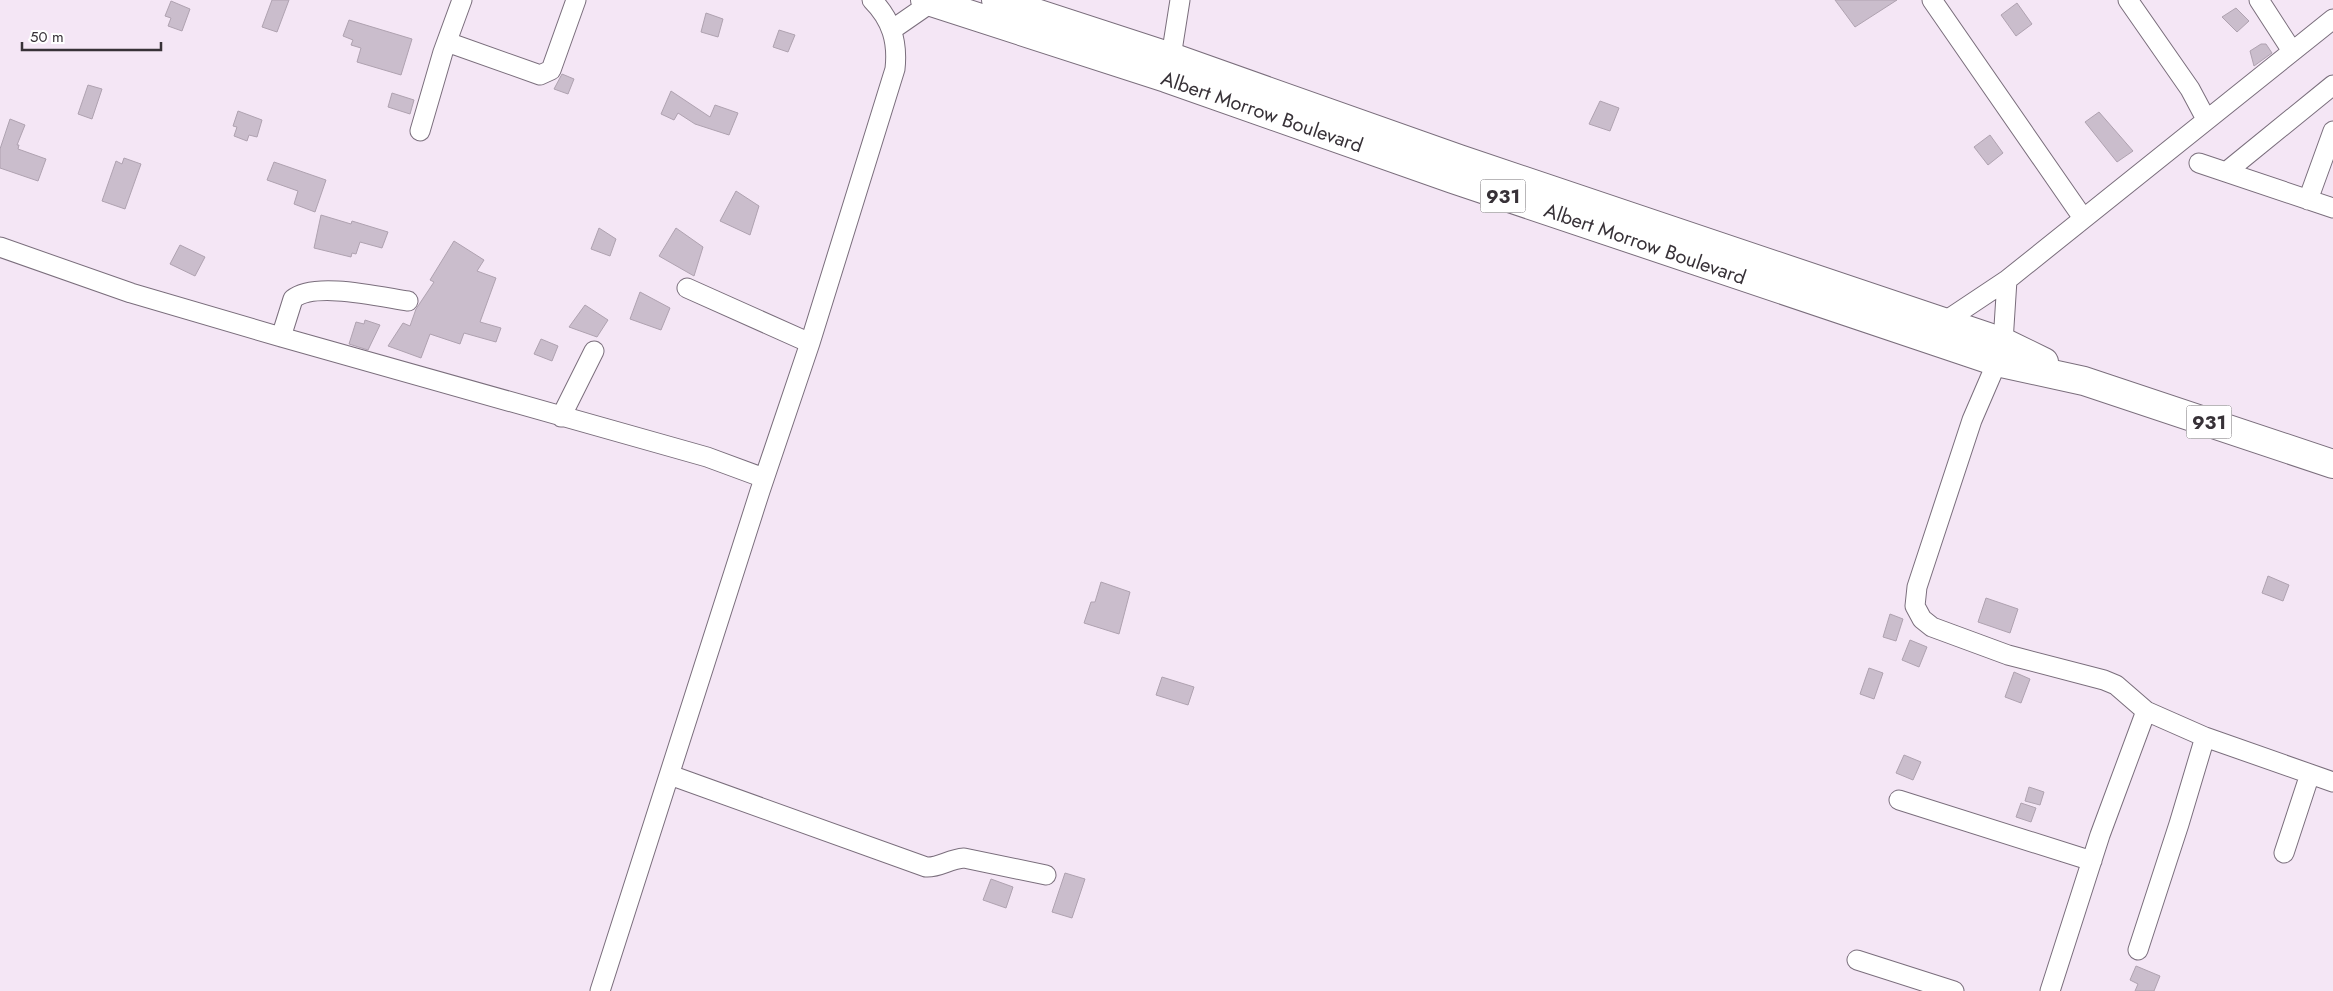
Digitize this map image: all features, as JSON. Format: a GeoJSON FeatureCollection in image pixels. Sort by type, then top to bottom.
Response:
{"type":"FeatureCollection","features":[{"type":"Feature","properties":{"kind":"highway","name":"Albert Morrow Boulevard"},"geometry":{"type":"LineString","coordinates":[[996,0],[1171,58],[1459,159],[1944,322],[2000,352]]}},
{"type":"Feature","properties":{"kind":"highway","name":"Albert Morrow Boulevard"},"geometry":{"type":"LineString","coordinates":[[928,1],[1166,78],[1453,179],[2000,352],[2333,464]]}},
{"type":"Feature","properties":{"kind":"street"},"geometry":{"type":"LineString","coordinates":[[420,131],[462,0]]}},
{"type":"Feature","properties":{"kind":"street"},"geometry":{"type":"LineString","coordinates":[[447,42],[540,75],[551,70],[576,0]]}},
{"type":"Feature","properties":{"kind":"street"},"geometry":{"type":"LineString","coordinates":[[600,991],[764,478],[810,343],[895,69],[896,55],[893,29],[872,0]]}},
{"type":"Feature","properties":{"kind":"street"},"geometry":{"type":"LineString","coordinates":[[1171,58],[1180,0]]}},
{"type":"Feature","properties":{"kind":"street"},"geometry":{"type":"LineString","coordinates":[[1932,0],[2083,218]]}},
{"type":"Feature","properties":{"kind":"street"},"geometry":{"type":"LineString","coordinates":[[2128,0],[2190,89],[2206,119]]}},
{"type":"Feature","properties":{"kind":"street"},"geometry":{"type":"LineString","coordinates":[[2259,0],[2292,51]]}},
{"type":"Feature","properties":{"kind":"street"},"geometry":{"type":"LineString","coordinates":[[893,29],[928,1]]}},
{"type":"Feature","properties":{"kind":"street"},"geometry":{"type":"LineString","coordinates":[[1944,322],[2008,280],[2206,119],[2333,19]]}},
{"type":"Feature","properties":{"kind":"street"},"geometry":{"type":"LineString","coordinates":[[2226,172],[2333,85]]}},
{"type":"Feature","properties":{"kind":"street"},"geometry":{"type":"LineString","coordinates":[[2308,200],[2333,131]]}},
{"type":"Feature","properties":{"kind":"street"},"geometry":{"type":"LineString","coordinates":[[2199,163],[2333,208]]}},
{"type":"Feature","properties":{"kind":"street"},"geometry":{"type":"LineString","coordinates":[[0,246],[131,293],[281,338],[707,457],[764,478]]}},
{"type":"Feature","properties":{"kind":"street"},"geometry":{"type":"LineString","coordinates":[[2008,280],[2000,352],[1980,397],[1914,598],[1915,606],[1922,619],[1944,633],[2008,655],[2104,680],[2116,685],[2146,712],[2205,737],[2333,782]]}},
{"type":"Feature","properties":{"kind":"street"},"geometry":{"type":"LineString","coordinates":[[687,288],[810,343]]}},
{"type":"Feature","properties":{"kind":"street"},"geometry":{"type":"LineString","coordinates":[[281,338],[293,299],[310,291],[324,290],[408,302]]}},
{"type":"Feature","properties":{"kind":"street"},"geometry":{"type":"LineString","coordinates":[[561,417],[594,350]]}},
{"type":"Feature","properties":{"kind":"street"},"geometry":{"type":"LineString","coordinates":[[2050,991],[2100,835],[2146,712]]}},
{"type":"Feature","properties":{"kind":"street"},"geometry":{"type":"LineString","coordinates":[[2138,950],[2180,824],[2205,737]]}},
{"type":"Feature","properties":{"kind":"street"},"geometry":{"type":"LineString","coordinates":[[670,774],[926,867],[932,868],[951,859],[964,858],[1046,876]]}},
{"type":"Feature","properties":{"kind":"street"},"geometry":{"type":"LineString","coordinates":[[2284,853],[2310,774]]}},
{"type":"Feature","properties":{"kind":"street"},"geometry":{"type":"LineString","coordinates":[[1899,800],[2092,861]]}},
{"type":"Feature","properties":{"kind":"street"},"geometry":{"type":"LineString","coordinates":[[1857,960],[1954,991]]}},
{"type":"Feature","properties":{"kind":"building"},"geometry":{"type":"Polygon","coordinates":[[[272,0],[289,0],[277,32],[262,27],[272,0]]]}},
{"type":"Feature","properties":{"kind":"building"},"geometry":{"type":"Polygon","coordinates":[[[1835,0],[1897,0],[1855,27],[1835,0]]]}},
{"type":"Feature","properties":{"kind":"building"},"geometry":{"type":"Polygon","coordinates":[[[171,1],[190,9],[182,31],[168,26],[171,18],[165,16],[171,1]]]}},
{"type":"Feature","properties":{"kind":"building"},"geometry":{"type":"Polygon","coordinates":[[[2017,3],[2032,24],[2016,36],[2001,15],[2017,3]]]}},
{"type":"Feature","properties":{"kind":"building"},"geometry":{"type":"Polygon","coordinates":[[[2236,8],[2249,21],[2237,32],[2222,17],[2236,8]]]}},
{"type":"Feature","properties":{"kind":"building"},"geometry":{"type":"Polygon","coordinates":[[[706,13],[723,19],[718,37],[701,32],[706,13]]]}},
{"type":"Feature","properties":{"kind":"building"},"geometry":{"type":"Polygon","coordinates":[[[349,20],[412,39],[401,75],[357,62],[361,48],[351,45],[353,40],[343,36],[349,20]]]}},
{"type":"Feature","properties":{"kind":"building"},"geometry":{"type":"Polygon","coordinates":[[[779,30],[795,35],[788,52],[773,47],[779,30]]]}},
{"type":"Feature","properties":{"kind":"building"},"geometry":{"type":"Polygon","coordinates":[[[2261,44],[2266,44],[2272,53],[2254,66],[2250,51],[2261,44]]]}},
{"type":"Feature","properties":{"kind":"building"},"geometry":{"type":"Polygon","coordinates":[[[562,74],[574,79],[568,94],[554,89],[562,74]]]}},
{"type":"Feature","properties":{"kind":"building"},"geometry":{"type":"Polygon","coordinates":[[[88,85],[102,89],[92,119],[78,114],[88,85]]]}},
{"type":"Feature","properties":{"kind":"building"},"geometry":{"type":"Polygon","coordinates":[[[671,91],[710,117],[715,105],[738,113],[729,135],[695,124],[678,113],[674,120],[661,114],[671,91]]]}},
{"type":"Feature","properties":{"kind":"building"},"geometry":{"type":"Polygon","coordinates":[[[392,93],[414,100],[410,114],[388,107],[392,93]]]}},
{"type":"Feature","properties":{"kind":"building"},"geometry":{"type":"Polygon","coordinates":[[[1600,101],[1619,108],[1610,131],[1589,124],[1600,101]]]}},
{"type":"Feature","properties":{"kind":"building"},"geometry":{"type":"Polygon","coordinates":[[[238,111],[262,120],[257,137],[249,135],[247,141],[234,136],[237,127],[233,126],[238,111]]]}},
{"type":"Feature","properties":{"kind":"building"},"geometry":{"type":"Polygon","coordinates":[[[2099,112],[2133,151],[2117,162],[2085,122],[2099,112]]]}},
{"type":"Feature","properties":{"kind":"building"},"geometry":{"type":"Polygon","coordinates":[[[10,119],[25,125],[17,145],[19,145],[18,149],[46,159],[38,181],[0,168],[0,149],[10,119]]]}},
{"type":"Feature","properties":{"kind":"building"},"geometry":{"type":"Polygon","coordinates":[[[1990,135],[2003,153],[1988,165],[1974,147],[1990,135]]]}},
{"type":"Feature","properties":{"kind":"building"},"geometry":{"type":"Polygon","coordinates":[[[124,158],[141,164],[125,209],[102,201],[116,161],[122,164],[124,158]]]}},
{"type":"Feature","properties":{"kind":"building"},"geometry":{"type":"Polygon","coordinates":[[[274,162],[326,180],[315,212],[294,204],[298,191],[267,180],[274,162]]]}},
{"type":"Feature","properties":{"kind":"building"},"geometry":{"type":"Polygon","coordinates":[[[736,191],[759,206],[750,235],[720,221],[736,191]]]}},
{"type":"Feature","properties":{"kind":"building"},"geometry":{"type":"Polygon","coordinates":[[[321,215],[351,224],[352,221],[388,232],[382,248],[360,242],[356,254],[352,253],[351,257],[314,248],[321,215]]]}},
{"type":"Feature","properties":{"kind":"building"},"geometry":{"type":"Polygon","coordinates":[[[599,228],[616,239],[610,256],[591,249],[599,228]]]}},
{"type":"Feature","properties":{"kind":"building"},"geometry":{"type":"Polygon","coordinates":[[[676,228],[703,247],[694,276],[659,256],[676,228]]]}},
{"type":"Feature","properties":{"kind":"building"},"geometry":{"type":"Polygon","coordinates":[[[454,241],[484,260],[477,271],[496,278],[480,322],[501,328],[496,342],[464,333],[460,344],[430,334],[421,358],[388,346],[403,323],[410,326],[416,309],[434,282],[430,280],[454,241]]]}},
{"type":"Feature","properties":{"kind":"building"},"geometry":{"type":"Polygon","coordinates":[[[180,245],[205,257],[195,276],[170,264],[180,245]]]}},
{"type":"Feature","properties":{"kind":"building"},"geometry":{"type":"Polygon","coordinates":[[[640,292],[670,308],[661,330],[630,319],[640,292]]]}},
{"type":"Feature","properties":{"kind":"building"},"geometry":{"type":"Polygon","coordinates":[[[585,305],[608,320],[597,337],[569,327],[585,305]]]}},
{"type":"Feature","properties":{"kind":"building"},"geometry":{"type":"Polygon","coordinates":[[[365,320],[380,325],[368,350],[349,344],[356,322],[364,324],[365,320]]]}},
{"type":"Feature","properties":{"kind":"building"},"geometry":{"type":"Polygon","coordinates":[[[541,339],[558,346],[552,361],[534,354],[541,339]]]}},
{"type":"Feature","properties":{"kind":"building"},"geometry":{"type":"Polygon","coordinates":[[[2268,576],[2289,585],[2283,601],[2262,593],[2268,576]]]}},
{"type":"Feature","properties":{"kind":"building"},"geometry":{"type":"Polygon","coordinates":[[[1101,582],[1130,592],[1119,634],[1084,623],[1091,602],[1095,602],[1101,582]]]}},
{"type":"Feature","properties":{"kind":"building"},"geometry":{"type":"Polygon","coordinates":[[[1986,598],[2018,609],[2010,633],[1978,622],[1986,598]]]}},
{"type":"Feature","properties":{"kind":"building"},"geometry":{"type":"Polygon","coordinates":[[[1890,614],[1903,619],[1896,641],[1883,637],[1890,614]]]}},
{"type":"Feature","properties":{"kind":"building"},"geometry":{"type":"Polygon","coordinates":[[[1910,640],[1927,647],[1919,667],[1902,660],[1910,640]]]}},
{"type":"Feature","properties":{"kind":"building"},"geometry":{"type":"Polygon","coordinates":[[[1869,668],[1883,673],[1874,699],[1860,694],[1869,668]]]}},
{"type":"Feature","properties":{"kind":"building"},"geometry":{"type":"Polygon","coordinates":[[[2014,672],[2030,679],[2021,703],[2005,697],[2014,672]]]}},
{"type":"Feature","properties":{"kind":"building"},"geometry":{"type":"Polygon","coordinates":[[[1162,677],[1194,687],[1188,705],[1156,695],[1162,677]]]}},
{"type":"Feature","properties":{"kind":"building"},"geometry":{"type":"Polygon","coordinates":[[[1904,755],[1921,762],[1913,780],[1896,773],[1904,755]]]}},
{"type":"Feature","properties":{"kind":"building"},"geometry":{"type":"Polygon","coordinates":[[[2029,787],[2044,792],[2040,805],[2025,801],[2029,787]]]}},
{"type":"Feature","properties":{"kind":"building"},"geometry":{"type":"Polygon","coordinates":[[[2021,803],[2036,808],[2031,822],[2016,817],[2021,803]]]}},
{"type":"Feature","properties":{"kind":"building"},"geometry":{"type":"Polygon","coordinates":[[[1065,873],[1085,879],[1072,918],[1052,912],[1065,873]]]}},
{"type":"Feature","properties":{"kind":"building"},"geometry":{"type":"Polygon","coordinates":[[[991,879],[1013,887],[1006,908],[983,900],[991,879]]]}},
{"type":"Feature","properties":{"kind":"building"},"geometry":{"type":"Polygon","coordinates":[[[2136,966],[2160,976],[2154,991],[2135,991],[2138,984],[2130,980],[2136,966]]]}}]}
